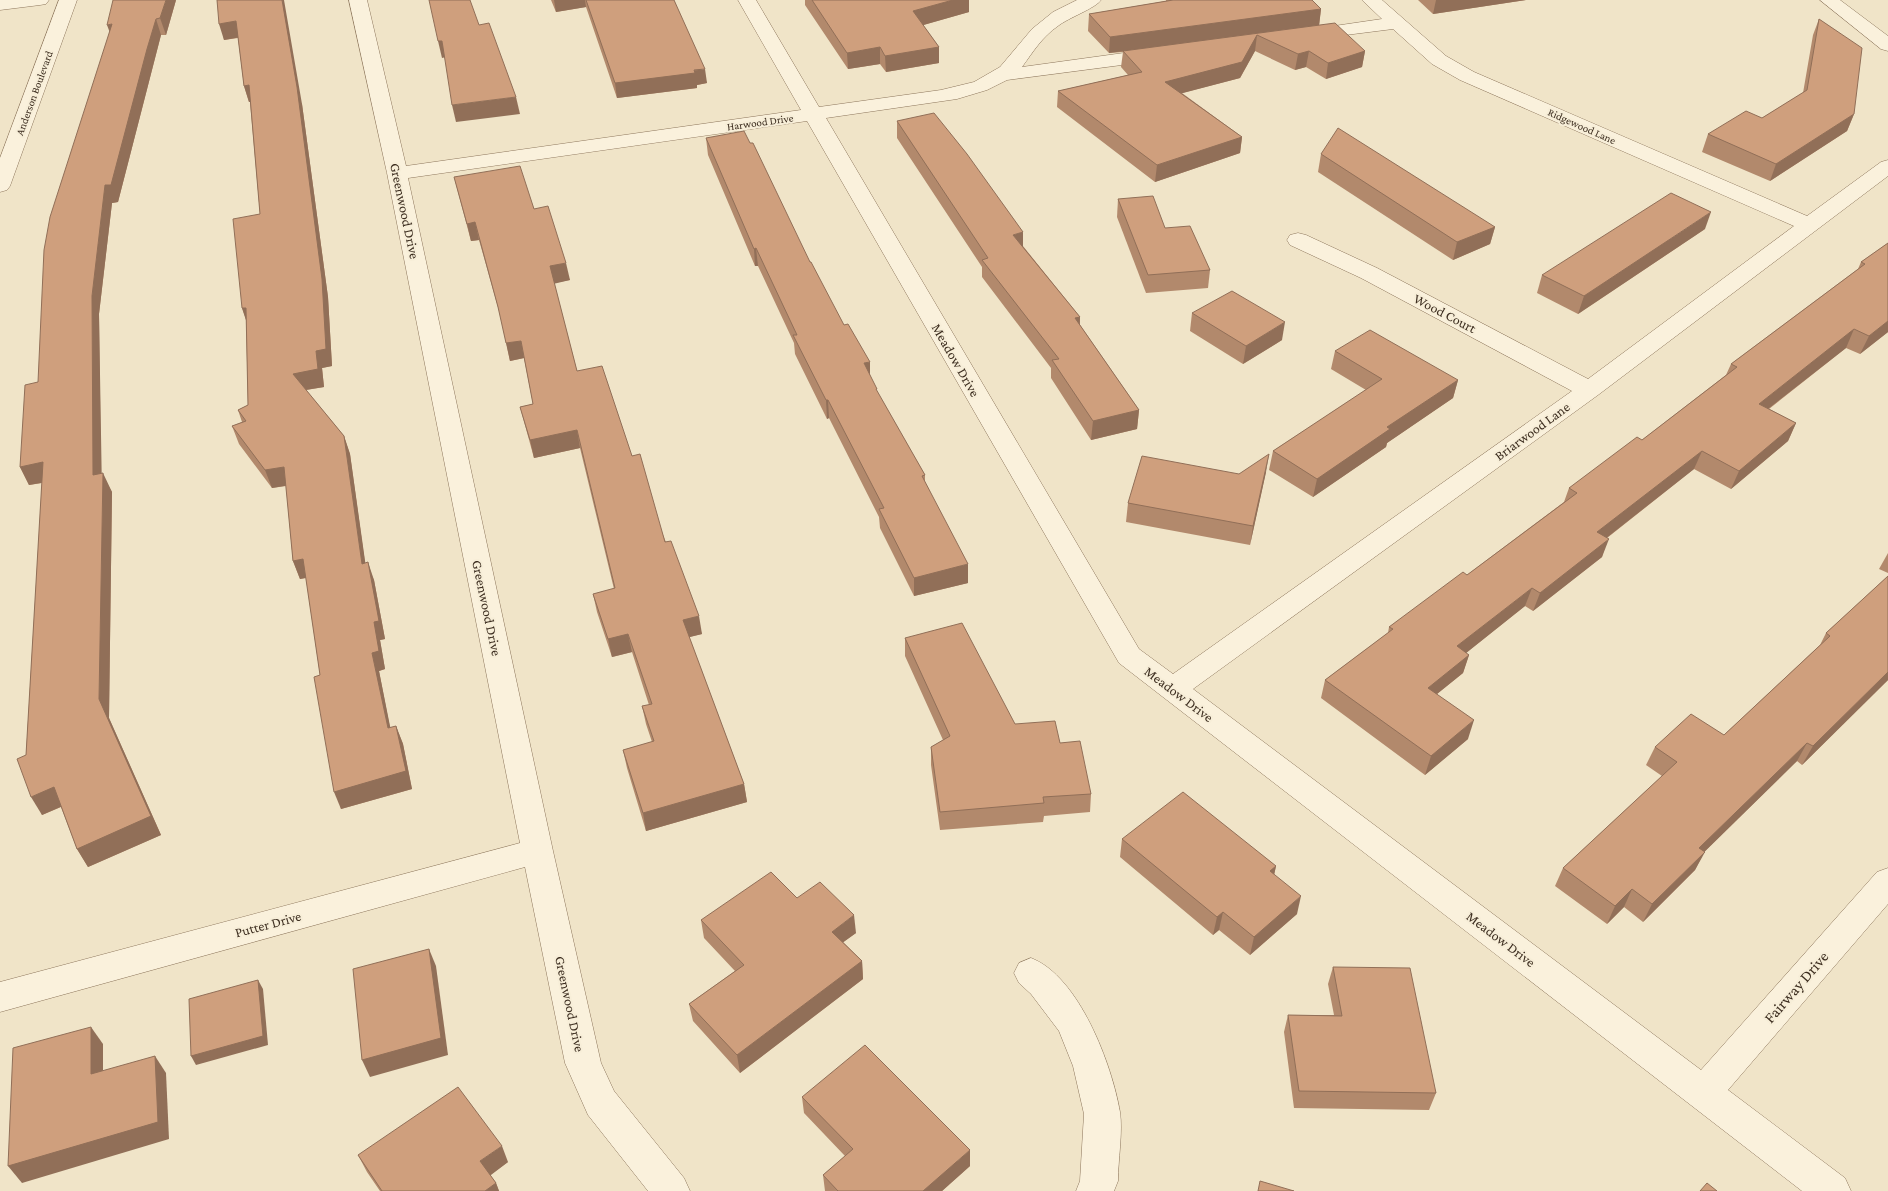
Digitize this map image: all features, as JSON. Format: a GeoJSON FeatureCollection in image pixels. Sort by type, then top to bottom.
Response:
{"type":"FeatureCollection","features":[{"type":"Feature","properties":{"kind":"street"},"geometry":{"type":"LineString","coordinates":[[0,5],[40,0]]}},
{"type":"Feature","properties":{"kind":"street","name":"Anderson Boulevard"},"geometry":{"type":"LineString","coordinates":[[0,186],[6,156],[68,0]]}},
{"type":"Feature","properties":{"kind":"street","name":"Greenwood Drive"},"geometry":{"type":"LineString","coordinates":[[358,0],[397,173],[537,851],[583,1063],[601,1103],[671,1191]]}},
{"type":"Feature","properties":{"kind":"street","name":"Meadow Drive"},"geometry":{"type":"LineString","coordinates":[[747,0],[1129,656],[1832,1191]]}},
{"type":"Feature","properties":{"kind":"street","name":"Harwood Drive"},"geometry":{"type":"LineString","coordinates":[[397,173],[968,91],[1003,75],[1016,62],[1032,39],[1051,22],[1077,6],[1092,0]]}},
{"type":"Feature","properties":{"kind":"street","name":"Ridgewood Lane"},"geometry":{"type":"LineString","coordinates":[[1371,0],[1439,60],[1467,76],[1809,226]]}},
{"type":"Feature","properties":{"kind":"street"},"geometry":{"type":"LineString","coordinates":[[1829,0],[1888,45]]}},
{"type":"Feature","properties":{"kind":"street"},"geometry":{"type":"LineString","coordinates":[[1288,37],[1396,23]]}},
{"type":"Feature","properties":{"kind":"street"},"geometry":{"type":"LineString","coordinates":[[1003,75],[1180,52]]}},
{"type":"Feature","properties":{"kind":"street","name":"Briarwood Lane"},"geometry":{"type":"LineString","coordinates":[[1172,689],[1589,390],[1888,166]]}},
{"type":"Feature","properties":{"kind":"street","name":"Wood Court"},"geometry":{"type":"LineString","coordinates":[[1298,240],[1369,273],[1589,390]]}},
{"type":"Feature","properties":{"kind":"street","name":"Putter Drive"},"geometry":{"type":"LineString","coordinates":[[0,997],[537,851]]}},
{"type":"Feature","properties":{"kind":"street","name":"Fairway Drive"},"geometry":{"type":"LineString","coordinates":[[1703,1093],[1888,881]]}},
{"type":"Feature","properties":{"kind":"street"},"geometry":{"type":"LineString","coordinates":[[1031,973],[1043,984],[1072,1022],[1091,1066],[1102,1114],[1099,1181],[1095,1191]]}},
{"type":"Feature","properties":{"kind":"building"},"geometry":{"type":"Polygon","coordinates":[[[113,0],[166,0],[160,18],[156,19],[147,49],[111,185],[105,185],[92,296],[93,475],[103,473],[99,699],[151,816],[77,849],[54,787],[31,797],[17,759],[26,755],[43,462],[20,467],[25,385],[38,382],[44,250],[50,217],[112,24],[107,25],[113,0]]]}},
{"type":"Feature","properties":{"kind":"building"},"geometry":{"type":"Polygon","coordinates":[[[217,0],[282,0],[297,87],[322,279],[326,349],[316,351],[318,369],[293,374],[344,436],[362,564],[368,562],[379,621],[374,622],[379,651],[372,653],[388,728],[396,726],[406,771],[334,792],[314,677],[320,675],[303,559],[293,561],[284,467],[265,470],[232,426],[246,421],[238,410],[248,405],[246,308],[242,308],[233,219],[260,214],[249,85],[244,86],[236,21],[219,24],[217,0]]]}},
{"type":"Feature","properties":{"kind":"building"},"geometry":{"type":"Polygon","coordinates":[[[429,0],[470,0],[479,25],[489,23],[516,97],[452,105],[442,41],[438,41],[429,0]]]}},
{"type":"Feature","properties":{"kind":"building"},"geometry":{"type":"Polygon","coordinates":[[[586,0],[674,0],[705,69],[694,70],[695,73],[615,83],[586,0]]]}},
{"type":"Feature","properties":{"kind":"building"},"geometry":{"type":"Polygon","coordinates":[[[812,0],[953,0],[913,11],[939,47],[885,56],[880,47],[847,53],[812,0]]]}},
{"type":"Feature","properties":{"kind":"building"},"geometry":{"type":"Polygon","coordinates":[[[1173,0],[1312,0],[1321,9],[1110,37],[1089,14],[1173,0]]]}},
{"type":"Feature","properties":{"kind":"building"},"geometry":{"type":"Polygon","coordinates":[[[1819,19],[1862,48],[1854,114],[1776,164],[1708,134],[1746,111],[1762,118],[1807,90],[1819,19]]]}},
{"type":"Feature","properties":{"kind":"building"},"geometry":{"type":"Polygon","coordinates":[[[1335,23],[1365,51],[1328,63],[1309,51],[1298,54],[1257,35],[1242,62],[1165,82],[1242,137],[1157,165],[1058,91],[1142,72],[1123,51],[1335,23]]]}},
{"type":"Feature","properties":{"kind":"building"},"geometry":{"type":"Polygon","coordinates":[[[934,113],[967,154],[1023,232],[1013,235],[1080,317],[1075,318],[1139,410],[1093,421],[1052,360],[1059,359],[982,260],[988,258],[897,121],[934,113]]]}},
{"type":"Feature","properties":{"kind":"building"},"geometry":{"type":"Polygon","coordinates":[[[1338,128],[1495,227],[1457,242],[1321,154],[1338,128]]]}},
{"type":"Feature","properties":{"kind":"building"},"geometry":{"type":"Polygon","coordinates":[[[744,131],[750,143],[753,143],[810,262],[844,325],[848,324],[870,362],[864,363],[876,389],[925,475],[922,476],[968,564],[914,578],[879,509],[884,508],[793,335],[797,335],[756,248],[754,249],[706,138],[744,131]]]}},
{"type":"Feature","properties":{"kind":"building"},"geometry":{"type":"Polygon","coordinates":[[[520,166],[534,209],[548,206],[566,263],[550,266],[577,371],[602,366],[632,456],[640,454],[665,542],[671,541],[699,616],[683,620],[744,784],[643,813],[623,750],[654,741],[642,706],[652,704],[628,634],[608,639],[593,594],[615,588],[577,430],[530,440],[520,407],[533,404],[521,341],[506,343],[475,222],[467,224],[454,177],[520,166]]]}},
{"type":"Feature","properties":{"kind":"building"},"geometry":{"type":"Polygon","coordinates":[[[1671,193],[1711,212],[1584,296],[1542,275],[1671,193]]]}},
{"type":"Feature","properties":{"kind":"building"},"geometry":{"type":"Polygon","coordinates":[[[1153,196],[1165,228],[1190,226],[1210,270],[1148,275],[1118,199],[1153,196]]]}},
{"type":"Feature","properties":{"kind":"building"},"geometry":{"type":"Polygon","coordinates":[[[1888,243],[1888,321],[1869,336],[1854,329],[1759,404],[1796,423],[1739,471],[1702,451],[1597,532],[1609,539],[1540,593],[1532,588],[1457,646],[1469,655],[1428,688],[1474,720],[1431,756],[1325,680],[1393,629],[1389,627],[1463,572],[1467,575],[1577,493],[1569,488],[1637,437],[1642,440],[1737,367],[1731,364],[1865,264],[1861,262],[1888,243]]]}},
{"type":"Feature","properties":{"kind":"building"},"geometry":{"type":"Polygon","coordinates":[[[1232,291],[1285,322],[1246,346],[1192,313],[1232,291]]]}},
{"type":"Feature","properties":{"kind":"building"},"geometry":{"type":"Polygon","coordinates":[[[1370,330],[1458,380],[1387,427],[1390,429],[1317,479],[1273,451],[1382,379],[1335,351],[1370,330]]]}},
{"type":"Feature","properties":{"kind":"building"},"geometry":{"type":"Polygon","coordinates":[[[1269,454],[1253,526],[1128,503],[1142,456],[1239,474],[1269,454]]]}},
{"type":"Feature","properties":{"kind":"building"},"geometry":{"type":"Polygon","coordinates":[[[1888,576],[1888,672],[1813,746],[1807,743],[1699,848],[1705,852],[1652,904],[1632,889],[1615,906],[1563,868],[1677,762],[1655,747],[1691,714],[1724,735],[1830,636],[1826,633],[1888,576]]]}},
{"type":"Feature","properties":{"kind":"building"},"geometry":{"type":"Polygon","coordinates":[[[962,623],[1015,724],[1055,721],[1060,743],[1080,741],[1091,794],[1043,797],[1044,803],[940,812],[931,747],[950,736],[905,638],[962,623]]]}},
{"type":"Feature","properties":{"kind":"building"},"geometry":{"type":"Polygon","coordinates":[[[1183,792],[1276,866],[1270,871],[1301,896],[1254,937],[1223,912],[1217,917],[1122,839],[1183,792]]]}},
{"type":"Feature","properties":{"kind":"building"},"geometry":{"type":"Polygon","coordinates":[[[771,872],[797,898],[820,882],[854,915],[832,932],[862,961],[737,1055],[689,1004],[744,965],[701,920],[771,872]]]}},
{"type":"Feature","properties":{"kind":"building"},"geometry":{"type":"Polygon","coordinates":[[[429,949],[441,1038],[362,1060],[353,969],[429,949]]]}},
{"type":"Feature","properties":{"kind":"building"},"geometry":{"type":"Polygon","coordinates":[[[1333,967],[1410,968],[1436,1093],[1299,1091],[1288,1015],[1342,1016],[1333,967]]]}},
{"type":"Feature","properties":{"kind":"building"},"geometry":{"type":"Polygon","coordinates":[[[258,980],[263,1036],[191,1056],[189,999],[258,980]]]}},
{"type":"Feature","properties":{"kind":"building"},"geometry":{"type":"Polygon","coordinates":[[[91,1027],[91,1074],[155,1056],[158,1122],[8,1166],[13,1048],[91,1027]]]}},
{"type":"Feature","properties":{"kind":"building"},"geometry":{"type":"Polygon","coordinates":[[[865,1045],[970,1150],[923,1191],[838,1191],[823,1175],[853,1149],[802,1097],[865,1045]]]}},
{"type":"Feature","properties":{"kind":"building"},"geometry":{"type":"Polygon","coordinates":[[[458,1087],[502,1146],[480,1161],[496,1183],[485,1191],[382,1191],[358,1155],[458,1087]]]}},
{"type":"Feature","properties":{"kind":"building"},"geometry":{"type":"Polygon","coordinates":[[[1260,1181],[1294,1191],[1258,1191],[1260,1181]]]}},
{"type":"Feature","properties":{"kind":"building"},"geometry":{"type":"Polygon","coordinates":[[[1707,1183],[1717,1191],[1700,1191],[1707,1183]]]}}]}
